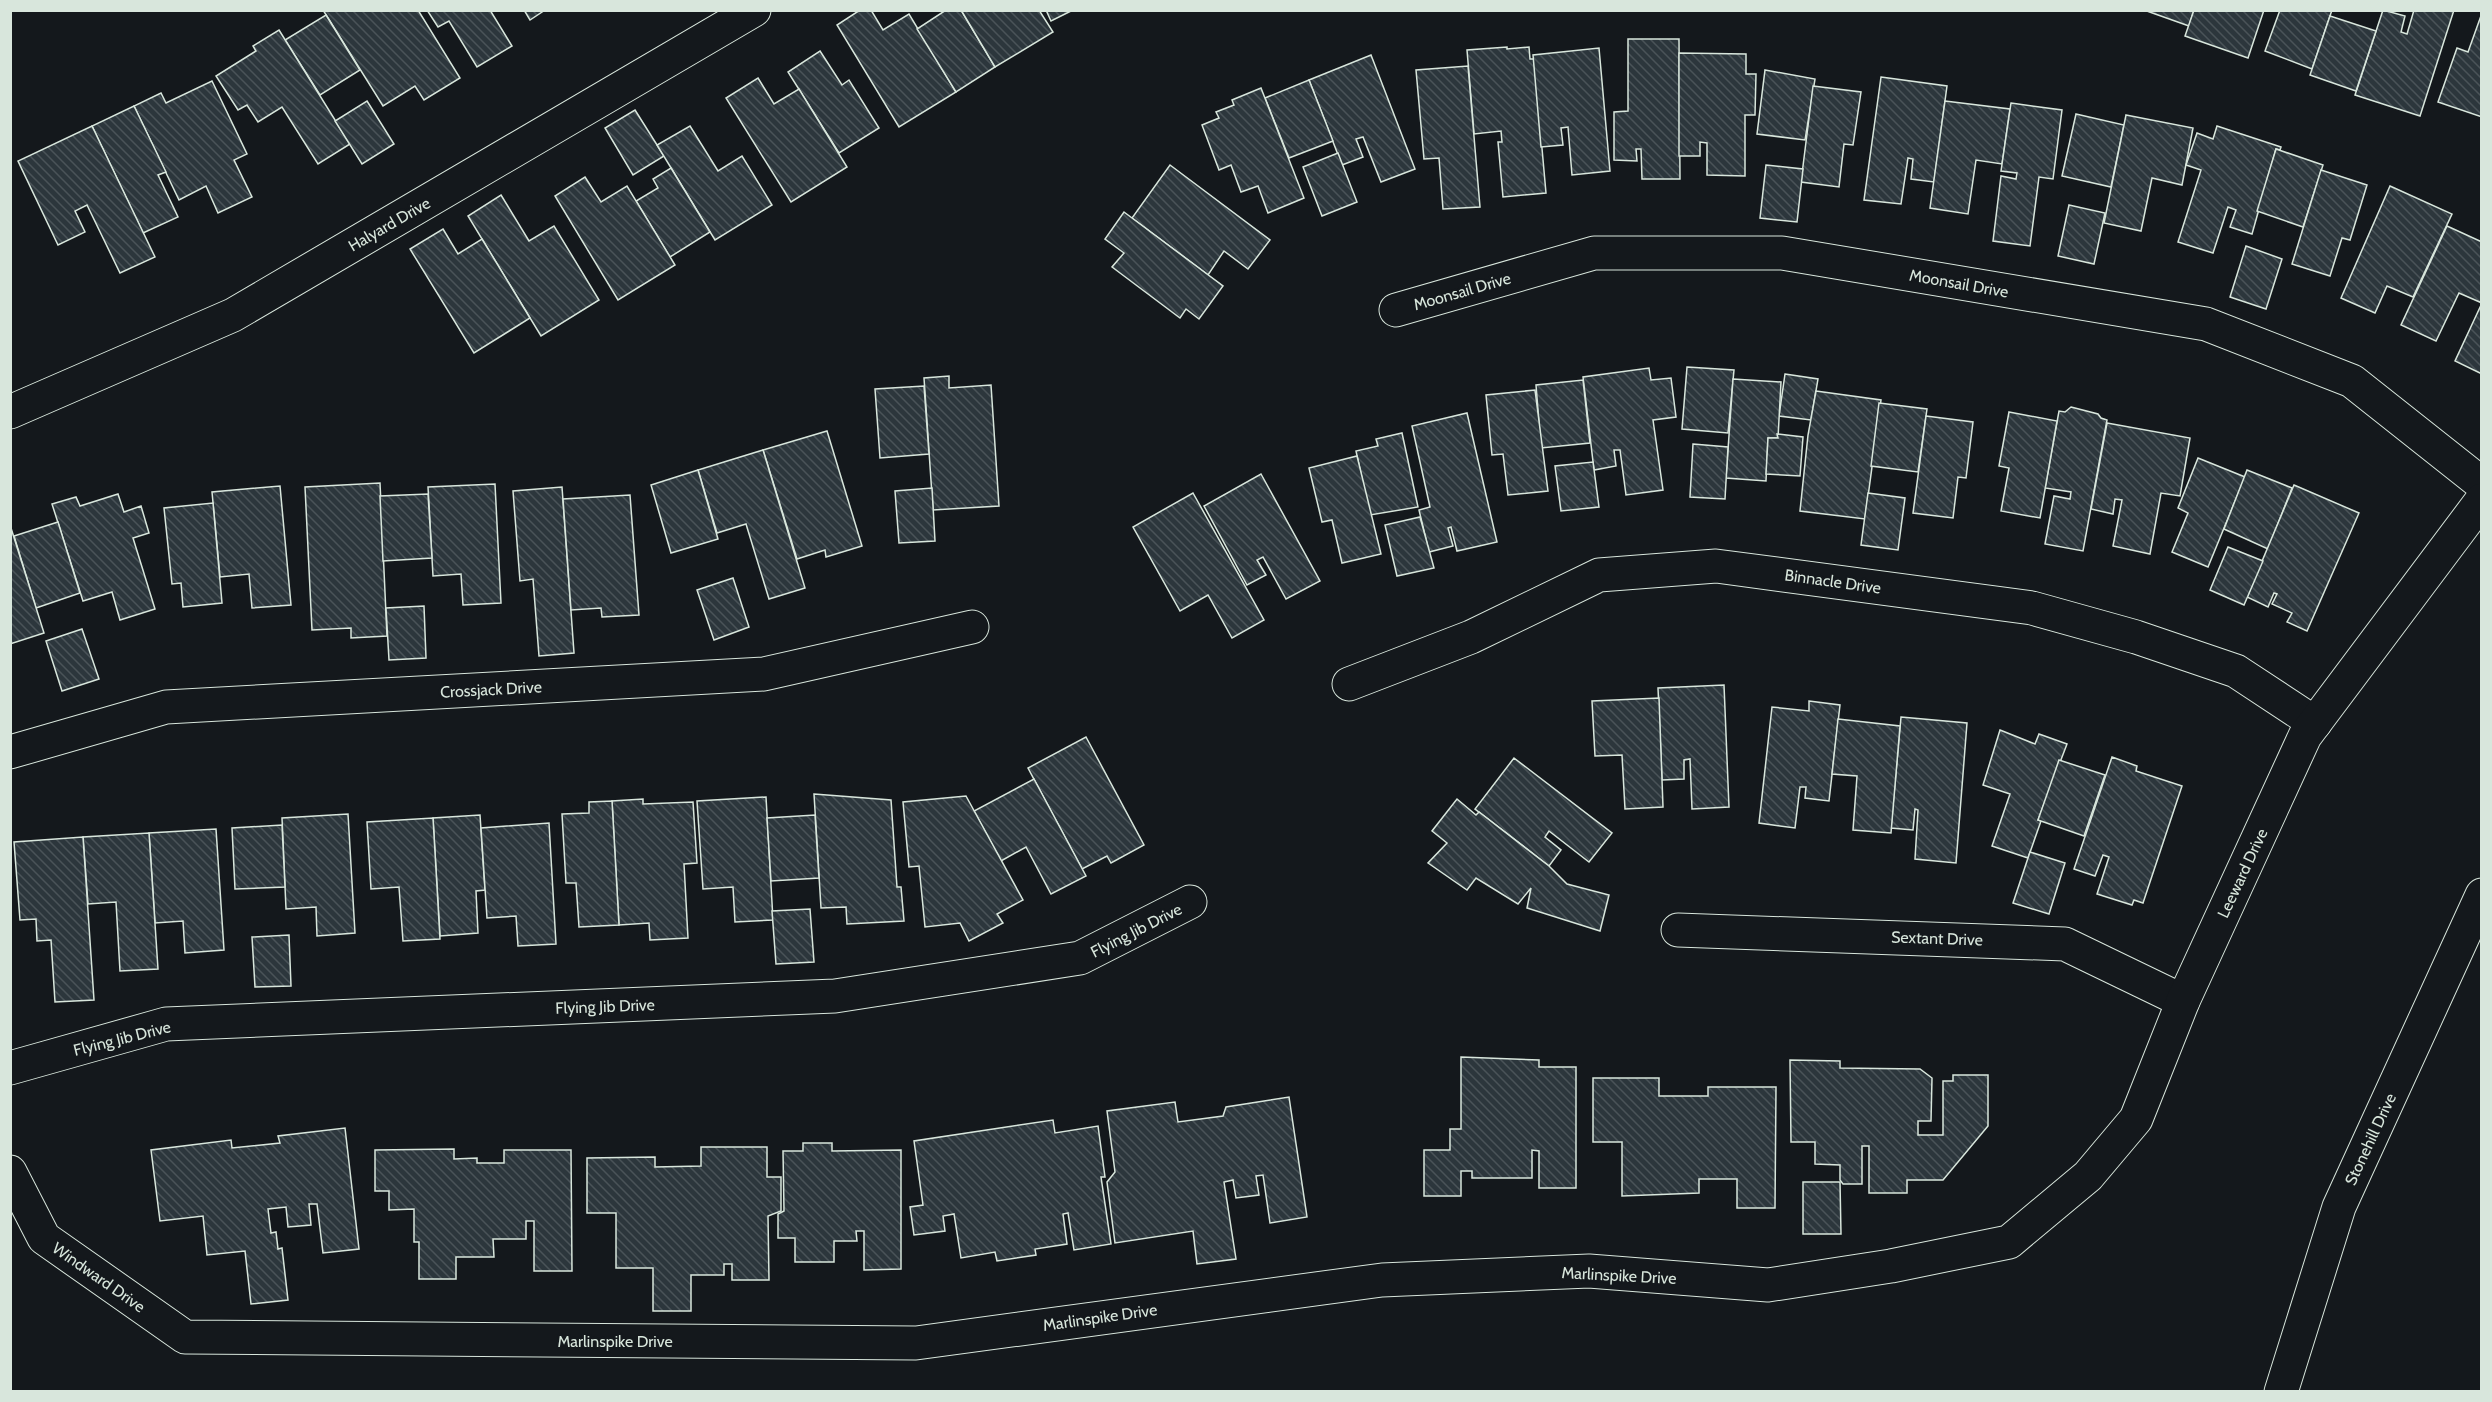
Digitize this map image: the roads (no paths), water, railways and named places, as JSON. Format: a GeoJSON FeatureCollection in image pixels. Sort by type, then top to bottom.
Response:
{"type":"FeatureCollection","features":[{"type":"Feature","properties":{"kind":"street","name":"Halyard Drive"},"geometry":{"type":"LineString","coordinates":[[10,412],[233,315],[754,10]]}},
{"type":"Feature","properties":{"kind":"street","name":"Moonsail Drive"},"geometry":{"type":"LineString","coordinates":[[1396,310],[1594,253],[1782,253],[2206,324],[2352,381],[2481,484]]}},
{"type":"Feature","properties":{"kind":"street","name":"Leeward Drive"},"geometry":{"type":"LineString","coordinates":[[2009,1242],[2088,1176],[2136,1119],[2183,1001],[2305,736],[2481,500]]}},
{"type":"Feature","properties":{"kind":"street","name":"Binnacle Drive"},"geometry":{"type":"LineString","coordinates":[[1349,684],[1471,637],[1599,575],[1716,566],[2032,608],[2136,637],[2236,671],[2315,723]]}},
{"type":"Feature","properties":{"kind":"street","name":"Crossjack Drive"},"geometry":{"type":"LineString","coordinates":[[10,752],[166,707],[764,674],[972,627]]}},
{"type":"Feature","properties":{"kind":"street","name":"Stonehill Drive"},"geometry":{"type":"LineString","coordinates":[[2281,1392],[2339,1207],[2481,895]]}},
{"type":"Feature","properties":{"kind":"street","name":"Flying Jib Drive"},"geometry":{"type":"LineString","coordinates":[[10,1068],[166,1024],[836,996],[1080,958],[1190,902]]}},
{"type":"Feature","properties":{"kind":"street","name":"Sextant Drive"},"geometry":{"type":"LineString","coordinates":[[1678,930],[2065,944],[2183,1001]]}},
{"type":"Feature","properties":{"kind":"street","name":"Windward Drive"},"geometry":{"type":"LineString","coordinates":[[10,1172],[44,1238],[185,1337]]}},
{"type":"Feature","properties":{"kind":"street","name":"Marlinspike Drive"},"geometry":{"type":"LineString","coordinates":[[185,1337],[916,1343],[1382,1280],[1589,1271],[1768,1285],[1891,1266],[2009,1242]]}}]}
